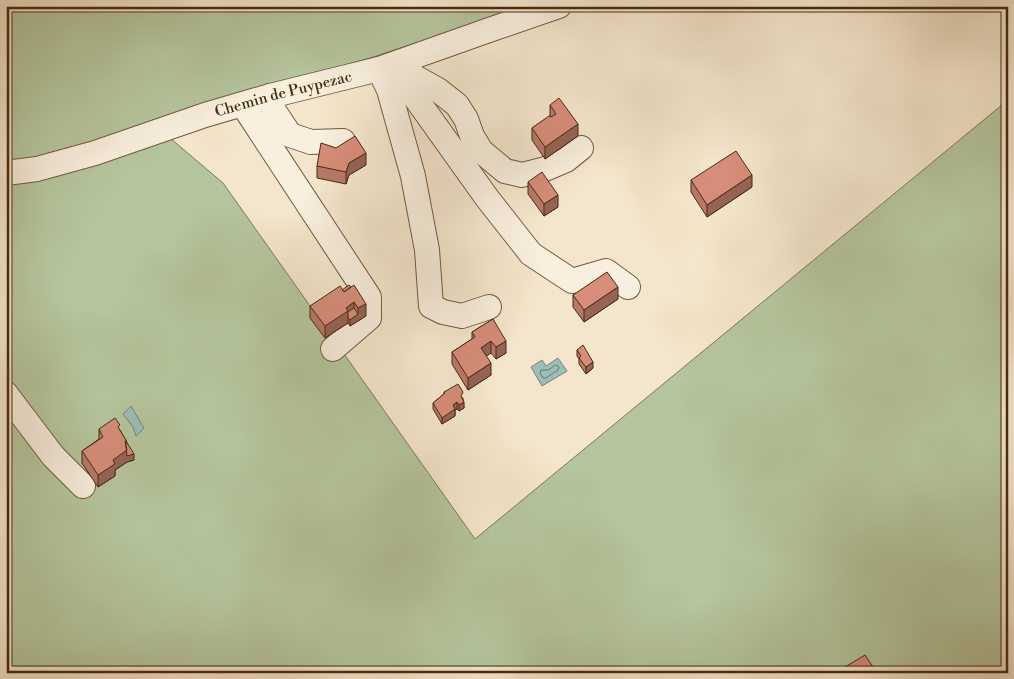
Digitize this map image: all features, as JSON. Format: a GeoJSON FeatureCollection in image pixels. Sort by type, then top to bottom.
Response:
{"type":"FeatureCollection","features":[{"type":"Feature","properties":{"kind":"street","name":"Chemin de Puypezac"},"geometry":{"type":"LineString","coordinates":[[6,173],[37,169],[95,153],[205,115],[270,96],[386,67],[559,6]]}},
{"type":"Feature","properties":{"kind":"street"},"geometry":{"type":"LineString","coordinates":[[386,67],[422,80],[457,105],[481,150],[504,170],[522,175],[545,169],[566,160],[581,148]]}},
{"type":"Feature","properties":{"kind":"street"},"geometry":{"type":"LineString","coordinates":[[386,67],[531,254],[572,281],[606,271],[628,287]]}},
{"type":"Feature","properties":{"kind":"street"},"geometry":{"type":"LineString","coordinates":[[386,67],[389,90],[413,176],[427,250],[431,306],[443,312],[462,316],[489,307]]}},
{"type":"Feature","properties":{"kind":"street"},"geometry":{"type":"LineString","coordinates":[[270,96],[274,111],[290,135],[311,142],[343,141]]}},
{"type":"Feature","properties":{"kind":"street"},"geometry":{"type":"LineString","coordinates":[[243,105],[369,297],[369,318],[333,349]]}},
{"type":"Feature","properties":{"kind":"street"},"geometry":{"type":"LineString","coordinates":[[6,394],[53,456],[83,486]]}},
{"type":"Feature","properties":{"kind":"green space"},"geometry":{"type":"Polygon","coordinates":[[[6,6],[528,6],[373,57],[150,121],[223,183],[475,539],[1008,100],[1008,673],[6,673],[6,6]]]}},
{"type":"Feature","properties":{"kind":"water"},"geometry":{"type":"Polygon","coordinates":[[[558,358],[567,371],[542,386],[531,367],[542,360],[546,366],[558,358]]]}},
{"type":"Feature","properties":{"kind":"water"},"geometry":{"type":"Polygon","coordinates":[[[131,406],[144,428],[136,436],[133,427],[123,414],[131,406]]]}},
{"type":"Feature","properties":{"kind":"building"},"geometry":{"type":"Polygon","coordinates":[[[559,98],[578,124],[545,147],[532,128],[549,116],[551,117],[556,114],[550,105],[559,98]]]}},
{"type":"Feature","properties":{"kind":"building"},"geometry":{"type":"Polygon","coordinates":[[[355,136],[366,153],[349,163],[346,172],[317,166],[321,143],[336,148],[355,136]]]}},
{"type":"Feature","properties":{"kind":"building"},"geometry":{"type":"Polygon","coordinates":[[[736,151],[752,175],[707,205],[691,180],[736,151]]]}},
{"type":"Feature","properties":{"kind":"building"},"geometry":{"type":"Polygon","coordinates":[[[542,172],[558,195],[544,204],[528,182],[542,172]]]}},
{"type":"Feature","properties":{"kind":"building"},"geometry":{"type":"Polygon","coordinates":[[[607,272],[618,287],[584,310],[573,295],[607,272]]]}},
{"type":"Feature","properties":{"kind":"building"},"geometry":{"type":"Polygon","coordinates":[[[349,285],[351,287],[344,292],[342,290],[349,285]]]}},
{"type":"Feature","properties":{"kind":"building"},"geometry":{"type":"Polygon","coordinates":[[[354,285],[366,304],[358,308],[354,302],[346,308],[348,311],[325,326],[310,306],[340,286],[344,292],[354,285]]]}},
{"type":"Feature","properties":{"kind":"building"},"geometry":{"type":"Polygon","coordinates":[[[354,308],[358,314],[350,320],[348,312],[354,308]]]}},
{"type":"Feature","properties":{"kind":"building"},"geometry":{"type":"Polygon","coordinates":[[[493,319],[506,341],[496,347],[491,341],[481,348],[491,363],[468,378],[452,352],[475,337],[472,332],[493,319]]]}},
{"type":"Feature","properties":{"kind":"building"},"geometry":{"type":"Polygon","coordinates":[[[583,345],[593,362],[586,367],[579,358],[581,356],[577,350],[583,345]]]}},
{"type":"Feature","properties":{"kind":"building"},"geometry":{"type":"Polygon","coordinates":[[[458,384],[463,392],[461,396],[464,402],[459,405],[457,402],[453,405],[455,409],[442,418],[433,403],[444,392],[458,384]]]}},
{"type":"Feature","properties":{"kind":"building"},"geometry":{"type":"Polygon","coordinates":[[[115,418],[126,440],[127,450],[113,460],[115,464],[98,475],[82,451],[103,437],[99,429],[115,418]]]}},
{"type":"Feature","properties":{"kind":"building"},"geometry":{"type":"Polygon","coordinates":[[[126,441],[134,454],[127,456],[126,441]]]}},
{"type":"Feature","properties":{"kind":"building"},"geometry":{"type":"Polygon","coordinates":[[[865,655],[877,673],[835,673],[865,655]]]}}]}
